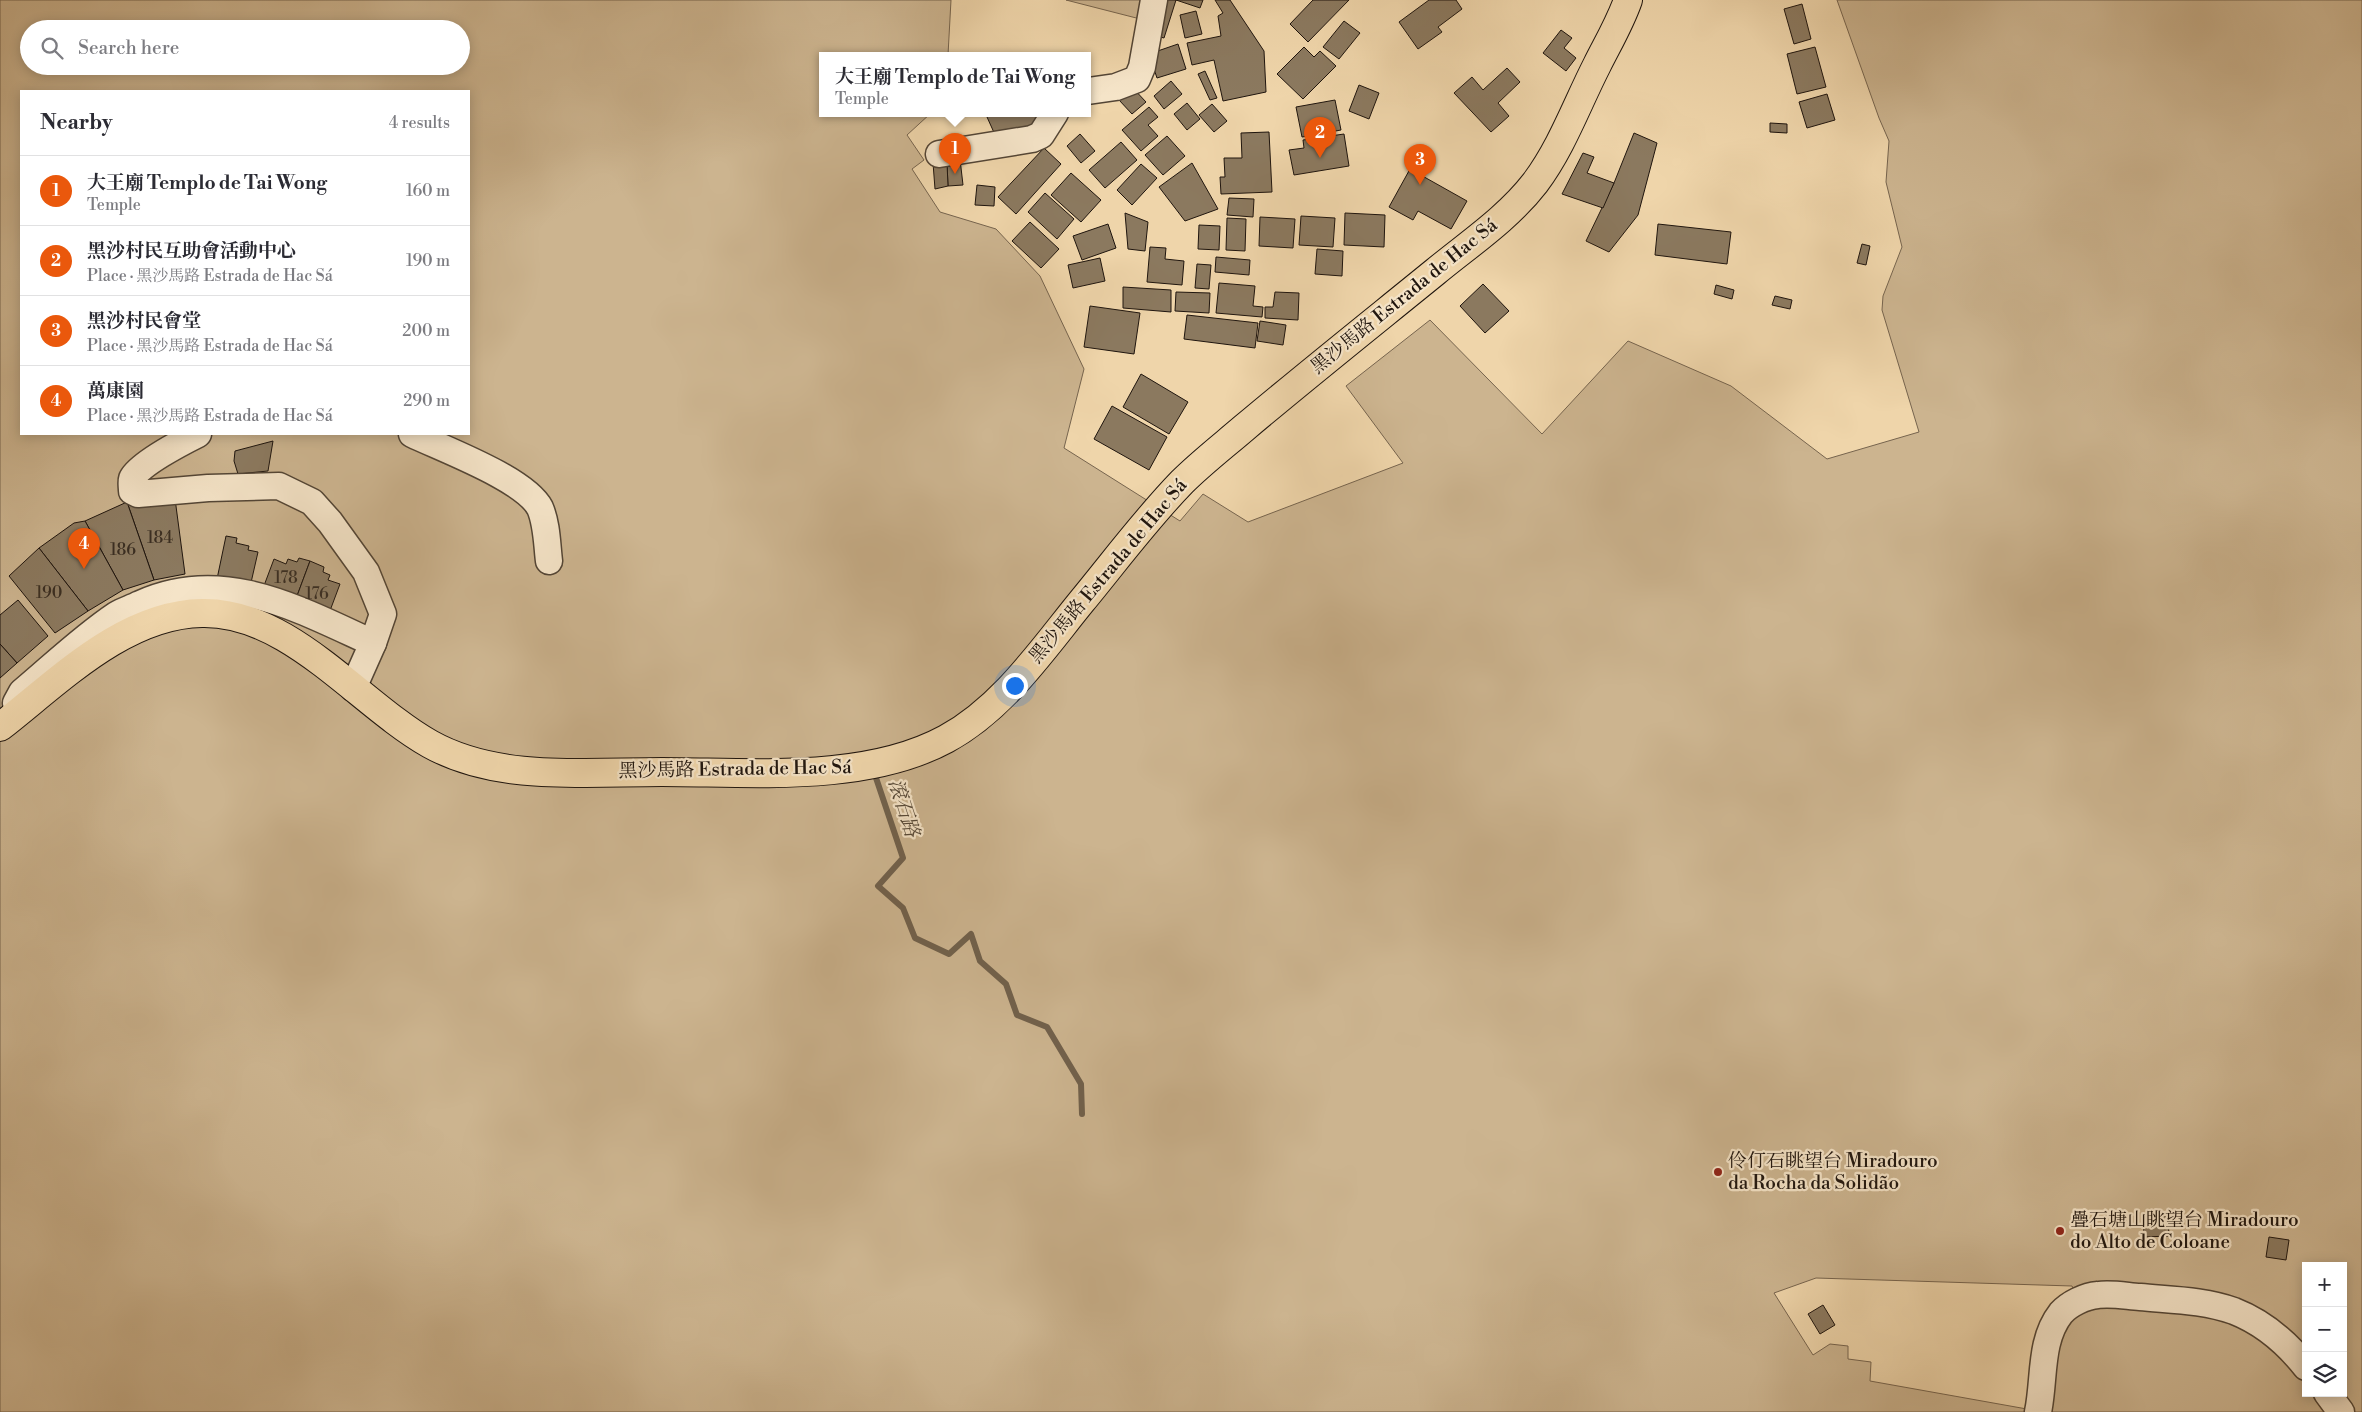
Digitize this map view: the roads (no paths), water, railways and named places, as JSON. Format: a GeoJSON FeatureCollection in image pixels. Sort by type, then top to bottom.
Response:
{"type":"FeatureCollection","features":[{"type":"Feature","properties":{"kind":"main road","name":"黑沙馬路 Estrada de Hac Sá"},"geometry":{"type":"LineString","coordinates":[[8,721],[120,635],[144,624],[182,614],[206,612],[253,621],[289,641],[395,721],[430,744],[453,755],[484,764],[515,769],[596,772],[824,770],[884,761],[945,740],[977,718],[1011,687],[1186,478],[1327,358],[1483,233],[1520,200],[1549,162],[1572,120],[1596,65],[1619,24],[1628,0]]}},
{"type":"Feature","properties":{"kind":"street"},"geometry":{"type":"LineString","coordinates":[[1091,91],[1116,88],[1137,79],[1142,67],[1154,0]]}},
{"type":"Feature","properties":{"kind":"street"},"geometry":{"type":"LineString","coordinates":[[939,154],[1032,139],[1041,135],[1053,117]]}},
{"type":"Feature","properties":{"kind":"street"},"geometry":{"type":"LineString","coordinates":[[196,435],[155,458],[137,472],[132,480],[132,491],[138,494],[208,488],[279,486],[312,502],[330,522],[366,572],[383,614],[373,643],[353,688]]}},
{"type":"Feature","properties":{"kind":"street"},"geometry":{"type":"LineString","coordinates":[[414,435],[516,483],[530,496],[540,508],[549,561]]}},
{"type":"Feature","properties":{"kind":"street"},"geometry":{"type":"LineString","coordinates":[[8,721],[22,692],[117,615],[152,599],[186,589],[212,588],[246,592],[302,611],[373,643]]}},
{"type":"Feature","properties":{"kind":"street"},"geometry":{"type":"LineString","coordinates":[[2038,1412],[2045,1346],[2051,1328],[2063,1312],[2079,1300],[2098,1295],[2198,1302],[2234,1311],[2268,1329],[2302,1362]]}},
{"type":"Feature","properties":{"kind":"street"},"geometry":{"type":"LineString","coordinates":[[2330,1397],[2342,1412]]}},
{"type":"Feature","properties":{"kind":"waterway","name":"滾石路"},"geometry":{"type":"LineString","coordinates":[[873,769],[903,858],[878,886],[903,908],[915,938],[949,954],[971,934],[980,961],[1006,984],[1017,1015],[1047,1027],[1081,1084],[1082,1114]]}},
{"type":"Feature","properties":{"kind":"place","name":"黑沙村民互助會活動中心"},"geometry":{"type":"Point","coordinates":[1320,158]}},
{"type":"Feature","properties":{"kind":"place","name":"大王廟 Templo de Tai Wong"},"geometry":{"type":"Point","coordinates":[955,174]}},
{"type":"Feature","properties":{"kind":"place","name":"黑沙村民會堂"},"geometry":{"type":"Point","coordinates":[1420,185]}},
{"type":"Feature","properties":{"kind":"place","name":"萬康園"},"geometry":{"type":"Point","coordinates":[84,569]}},
{"type":"Feature","properties":{"kind":"place","name":"伶仃石眺望台 Miradouro da Rocha da Solidão"},"geometry":{"type":"Point","coordinates":[1718,1172]}},
{"type":"Feature","properties":{"kind":"place","name":"疊石塘山眺望台 Miradouro do Alto de Coloane"},"geometry":{"type":"Point","coordinates":[2060,1231]}}]}
